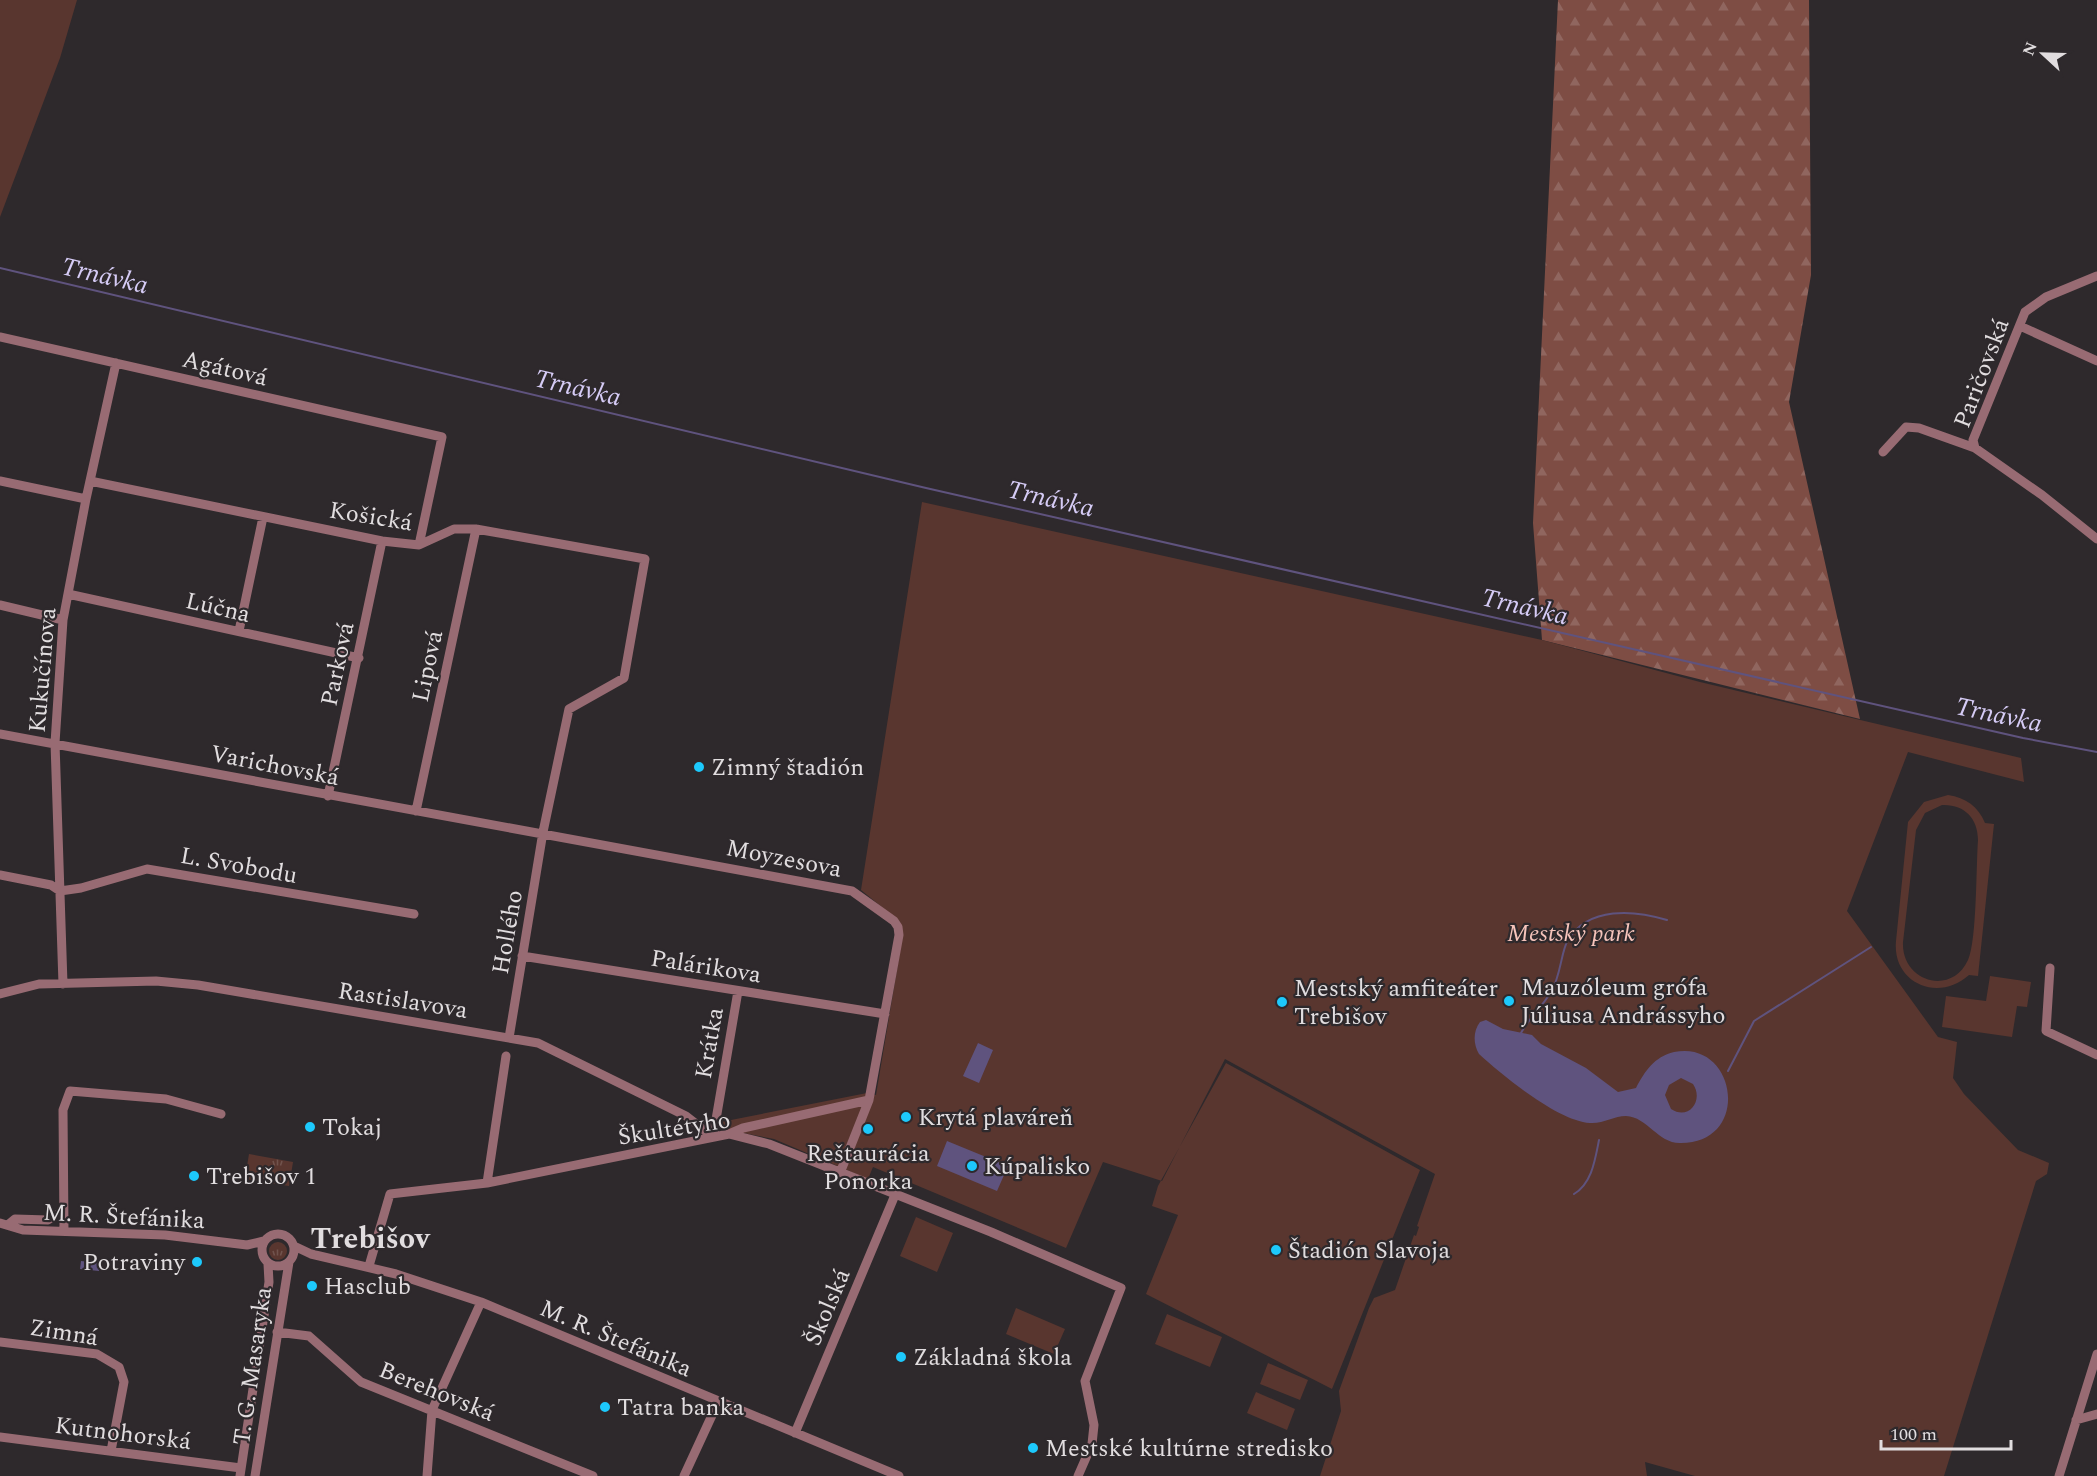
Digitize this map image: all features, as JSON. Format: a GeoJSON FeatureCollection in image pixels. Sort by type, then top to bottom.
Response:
{"type":"FeatureCollection","features":[{"type":"Feature","properties":{"kind":"street","name":"Paričovská"},"geometry":{"type":"LineString","coordinates":[[2097,276],[2046,297],[2025,312],[1973,440],[1975,448],[2035,490],[2097,539]]}},
{"type":"Feature","properties":{"kind":"street"},"geometry":{"type":"LineString","coordinates":[[2020,326],[2097,361]]}},
{"type":"Feature","properties":{"kind":"street","name":"Agátová"},"geometry":{"type":"LineString","coordinates":[[0,337],[442,436],[419,545]]}},
{"type":"Feature","properties":{"kind":"street","name":"Kukučínova"},"geometry":{"type":"LineString","coordinates":[[63,984],[55,743],[63,620],[86,499],[116,363]]}},
{"type":"Feature","properties":{"kind":"street"},"geometry":{"type":"LineString","coordinates":[[1883,452],[1906,427],[1919,428],[1975,448]]}},
{"type":"Feature","properties":{"kind":"street"},"geometry":{"type":"LineString","coordinates":[[0,481],[86,499]]}},
{"type":"Feature","properties":{"kind":"street","name":"Košická"},"geometry":{"type":"LineString","coordinates":[[90,481],[382,541],[419,545],[454,530],[476,529],[645,559]]}},
{"type":"Feature","properties":{"kind":"street"},"geometry":{"type":"LineString","coordinates":[[239,632],[263,517]]}},
{"type":"Feature","properties":{"kind":"street","name":"Lipová"},"geometry":{"type":"LineString","coordinates":[[416,811],[476,529]]}},
{"type":"Feature","properties":{"kind":"street","name":"Parková"},"geometry":{"type":"LineString","coordinates":[[328,796],[382,541]]}},
{"type":"Feature","properties":{"kind":"street","name":"Hollého"},"geometry":{"type":"LineString","coordinates":[[509,1038],[543,832],[569,709],[624,678],[645,559]]}},
{"type":"Feature","properties":{"kind":"street","name":"Lúčna"},"geometry":{"type":"LineString","coordinates":[[69,594],[359,658]]}},
{"type":"Feature","properties":{"kind":"street"},"geometry":{"type":"LineString","coordinates":[[0,605],[63,620]]}},
{"type":"Feature","properties":{"kind":"street","name":"Varichovská"},"geometry":{"type":"LineString","coordinates":[[0,734],[328,796],[543,832]]}},
{"type":"Feature","properties":{"kind":"street","name":"Moyzesova"},"geometry":{"type":"LineString","coordinates":[[543,832],[852,891],[898,927],[869,1100],[840,1173]]}},
{"type":"Feature","properties":{"kind":"street","name":"L. Svobodu"},"geometry":{"type":"LineString","coordinates":[[60,891],[81,888],[147,869],[414,914]]}},
{"type":"Feature","properties":{"kind":"street"},"geometry":{"type":"LineString","coordinates":[[0,875],[51,885],[60,891]]}},
{"type":"Feature","properties":{"kind":"street","name":"Palárikova"},"geometry":{"type":"LineString","coordinates":[[522,956],[885,1014]]}},
{"type":"Feature","properties":{"kind":"street"},"geometry":{"type":"LineString","coordinates":[[2050,968],[2046,1031],[2097,1055]]}},
{"type":"Feature","properties":{"kind":"street","name":"Rastislavova"},"geometry":{"type":"LineString","coordinates":[[0,994],[39,984],[156,981],[538,1043],[686,1116],[713,1137]]}},
{"type":"Feature","properties":{"kind":"street","name":"Krátka"},"geometry":{"type":"LineString","coordinates":[[713,1137],[738,991]]}},
{"type":"Feature","properties":{"kind":"street"},"geometry":{"type":"LineString","coordinates":[[487,1183],[506,1056]]}},
{"type":"Feature","properties":{"kind":"street"},"geometry":{"type":"LineString","coordinates":[[64,1231],[63,1110],[70,1091],[166,1100],[221,1114]]}},
{"type":"Feature","properties":{"kind":"street"},"geometry":{"type":"LineString","coordinates":[[729,1134],[743,1128],[869,1100]]}},
{"type":"Feature","properties":{"kind":"street","name":"Škultétyho"},"geometry":{"type":"LineString","coordinates":[[369,1266],[390,1194],[487,1183],[729,1134],[769,1144],[991,1232],[1120,1288],[1085,1381],[1094,1425],[1092,1444],[1078,1476]]}},
{"type":"Feature","properties":{"kind":"street","name":"Školská"},"geometry":{"type":"LineString","coordinates":[[795,1433],[895,1195]]}},
{"type":"Feature","properties":{"kind":"street"},"geometry":{"type":"LineString","coordinates":[[5,1223],[15,1219],[48,1220],[63,1211]]}},
{"type":"Feature","properties":{"kind":"street","name":"M. R. Štefánika"},"geometry":{"type":"LineString","coordinates":[[5,1223],[23,1230],[165,1235],[247,1245],[264,1241]]}},
{"type":"Feature","properties":{"kind":"street"},"geometry":{"type":"LineString","coordinates":[[273,1234],[281,1234],[291,1240],[294,1246],[291,1260],[279,1267],[265,1259],[264,1241],[273,1234]]}},
{"type":"Feature","properties":{"kind":"street","name":"M. R. Štefánika"},"geometry":{"type":"LineString","coordinates":[[247,1245],[265,1259]]}},
{"type":"Feature","properties":{"kind":"street","name":"M. R. Štefánika"},"geometry":{"type":"LineString","coordinates":[[294,1246],[311,1254],[369,1266],[481,1302],[899,1476]]}},
{"type":"Feature","properties":{"kind":"street","name":"M. R. Štefánika"},"geometry":{"type":"LineString","coordinates":[[291,1260],[311,1254]]}},
{"type":"Feature","properties":{"kind":"street","name":"T. G. Masaryka"},"geometry":{"type":"LineString","coordinates":[[241,1472],[269,1282],[265,1259]]}},
{"type":"Feature","properties":{"kind":"street","name":"T. G. Masaryka"},"geometry":{"type":"LineString","coordinates":[[255,1476],[276,1336],[291,1260]]}},
{"type":"Feature","properties":{"kind":"street"},"geometry":{"type":"LineString","coordinates":[[427,1476],[432,1410],[481,1302]]}},
{"type":"Feature","properties":{"kind":"street","name":"Berehovská"},"geometry":{"type":"LineString","coordinates":[[261,1338],[309,1336],[361,1382],[592,1476]]}},
{"type":"Feature","properties":{"kind":"street","name":"Zimná"},"geometry":{"type":"LineString","coordinates":[[0,1342],[98,1354],[119,1367],[124,1382],[111,1451]]}},
{"type":"Feature","properties":{"kind":"street"},"geometry":{"type":"LineString","coordinates":[[2059,1476],[2097,1354]]}},
{"type":"Feature","properties":{"kind":"street"},"geometry":{"type":"LineString","coordinates":[[684,1476],[714,1411]]}},
{"type":"Feature","properties":{"kind":"street"},"geometry":{"type":"LineString","coordinates":[[2076,1420],[2097,1414]]}},
{"type":"Feature","properties":{"kind":"street"},"geometry":{"type":"LineString","coordinates":[[246,1434],[261,1436]]}},
{"type":"Feature","properties":{"kind":"street","name":"Kutnohorská"},"geometry":{"type":"LineString","coordinates":[[0,1437],[111,1451],[241,1472]]}},
{"type":"Feature","properties":{"kind":"green space"},"geometry":{"type":"Polygon","coordinates":[[[0,0],[77,0],[60,58],[0,217],[0,0]]]}},
{"type":"Feature","properties":{"kind":"green space"},"geometry":{"type":"Polygon","coordinates":[[[1558,0],[1809,0],[1811,275],[1789,402],[1860,719],[1542,640],[1533,523],[1558,0]]]}},
{"type":"Feature","properties":{"kind":"green space","name":"Mestský park"},"geometry":{"type":"Polygon","coordinates":[[[922,502],[1542,640],[1700,682],[2021,758],[2024,782],[1908,752],[1847,911],[1938,1037],[1957,1042],[1953,1078],[1964,1094],[2018,1150],[2049,1163],[2047,1174],[2036,1181],[1944,1476],[1695,1476],[1645,1462],[1647,1476],[1320,1476],[1341,1411],[1339,1391],[1369,1308],[1374,1298],[1395,1290],[1414,1235],[1416,1236],[1419,1227],[1417,1226],[1435,1174],[1225,1059],[1162,1181],[1103,1162],[1066,1248],[873,1167],[868,1179],[774,1139],[722,1129],[721,1122],[867,1093],[876,1095],[903,934],[900,922],[861,890],[922,502]]]}},
{"type":"Feature","properties":{"kind":"green space"},"geometry":{"type":"Polygon","coordinates":[[[1948,795],[1954,796],[1975,807],[1985,823],[1994,824],[1978,976],[1969,975],[1957,983],[1931,988],[1909,978],[1901,968],[1896,941],[1908,822],[1924,802],[1948,795]],[[1942,805],[1925,813],[1916,830],[1903,942],[1910,966],[1918,975],[1928,980],[1939,981],[1950,978],[1960,971],[1968,960],[1973,936],[1977,832],[1968,814],[1950,805],[1942,805]]]}},
{"type":"Feature","properties":{"kind":"green space"},"geometry":{"type":"Polygon","coordinates":[[[1990,976],[2031,982],[2027,1007],[2017,1006],[2012,1037],[1942,1027],[1946,996],[1986,1001],[1990,976]]]}},
{"type":"Feature","properties":{"kind":"green space","name":"Štadión Slavoja"},"geometry":{"type":"Polygon","coordinates":[[[1226,1063],[1420,1170],[1332,1389],[1146,1294],[1178,1215],[1152,1206],[1158,1186],[1226,1063]]]}},
{"type":"Feature","properties":{"kind":"green space"},"geometry":{"type":"Polygon","coordinates":[[[249,1154],[293,1162],[289,1186],[245,1179],[249,1154]]]}},
{"type":"Feature","properties":{"kind":"green space"},"geometry":{"type":"Polygon","coordinates":[[[916,1217],[953,1233],[937,1272],[900,1256],[916,1217]]]}},
{"type":"Feature","properties":{"kind":"green space"},"geometry":{"type":"Polygon","coordinates":[[[274,1242],[282,1242],[287,1247],[285,1258],[274,1260],[269,1255],[269,1247],[274,1242]]]}},
{"type":"Feature","properties":{"kind":"green space"},"geometry":{"type":"Polygon","coordinates":[[[1016,1308],[1065,1329],[1054,1354],[1006,1334],[1016,1308]]]}},
{"type":"Feature","properties":{"kind":"green space"},"geometry":{"type":"Polygon","coordinates":[[[1167,1314],[1222,1337],[1210,1367],[1155,1344],[1167,1314]]]}},
{"type":"Feature","properties":{"kind":"green space"},"geometry":{"type":"Polygon","coordinates":[[[1268,1363],[1308,1380],[1300,1400],[1260,1384],[1268,1363]]]}},
{"type":"Feature","properties":{"kind":"green space"},"geometry":{"type":"Polygon","coordinates":[[[1256,1392],[1295,1409],[1287,1430],[1247,1413],[1256,1392]]]}},
{"type":"Feature","properties":{"kind":"shaded area"},"geometry":{"type":"Polygon","coordinates":[[[1486,1020],[1503,1029],[1532,1035],[1541,1044],[1586,1068],[1618,1092],[1636,1088],[1647,1070],[1661,1057],[1674,1052],[1695,1052],[1712,1061],[1723,1075],[1728,1093],[1727,1111],[1719,1127],[1704,1139],[1681,1143],[1666,1139],[1634,1117],[1622,1116],[1595,1123],[1577,1120],[1532,1096],[1479,1054],[1475,1038],[1480,1022],[1486,1020]],[[1681,1078],[1669,1085],[1665,1095],[1671,1109],[1684,1112],[1693,1107],[1697,1096],[1693,1084],[1681,1078]]]}},
{"type":"Feature","properties":{"kind":"shaded area"},"geometry":{"type":"Polygon","coordinates":[[[978,1043],[993,1050],[979,1083],[963,1076],[978,1043]]]}},
{"type":"Feature","properties":{"kind":"shaded area","name":"Kúpalisko"},"geometry":{"type":"Polygon","coordinates":[[[947,1141],[1008,1166],[997,1191],[937,1166],[947,1141]]]}},
{"type":"Feature","properties":{"kind":"shaded area"},"geometry":{"type":"Polygon","coordinates":[[[81,1261],[100,1263],[99,1271],[80,1269],[81,1261]]]}},
{"type":"Feature","properties":{"kind":"waterway","name":"Trnávka"},"geometry":{"type":"LineString","coordinates":[[0,268],[926,488],[2023,738],[2097,752]]}},
{"type":"Feature","properties":{"kind":"waterway"},"geometry":{"type":"LineString","coordinates":[[1521,1033],[1551,992],[1568,940],[1577,929],[1588,921],[1613,913],[1641,914],[1667,920]]}},
{"type":"Feature","properties":{"kind":"waterway"},"geometry":{"type":"LineString","coordinates":[[1728,1071],[1754,1021],[1871,947]]}},
{"type":"Feature","properties":{"kind":"waterway"},"geometry":{"type":"LineString","coordinates":[[1574,1194],[1589,1177],[1599,1140]]}},
{"type":"Feature","properties":{"kind":"place","name":"Zimný štadión"},"geometry":{"type":"Point","coordinates":[699,767]}},
{"type":"Feature","properties":{"kind":"place","name":"Mauzóleum grófa Júliusa Andrássyho"},"geometry":{"type":"Point","coordinates":[1509,1001]}},
{"type":"Feature","properties":{"kind":"place","name":"Mestský amfiteáter Trebišov"},"geometry":{"type":"Point","coordinates":[1282,1002]}},
{"type":"Feature","properties":{"kind":"place","name":"Krytá plaváreň"},"geometry":{"type":"Point","coordinates":[906,1117]}},
{"type":"Feature","properties":{"kind":"place","name":"Tokaj"},"geometry":{"type":"Point","coordinates":[310,1127]}},
{"type":"Feature","properties":{"kind":"place","name":"Reštaurácia Ponorka"},"geometry":{"type":"Point","coordinates":[868,1129]}},
{"type":"Feature","properties":{"kind":"place","name":"Kúpalisko"},"geometry":{"type":"Point","coordinates":[972,1166]}},
{"type":"Feature","properties":{"kind":"place","name":"Trebišov 1"},"geometry":{"type":"Point","coordinates":[194,1176]}},
{"type":"Feature","properties":{"kind":"place","name":"Štadión Slavoja"},"geometry":{"type":"Point","coordinates":[1276,1250]}},
{"type":"Feature","properties":{"kind":"place","name":"Potraviny"},"geometry":{"type":"Point","coordinates":[197,1262]}},
{"type":"Feature","properties":{"kind":"place","name":"Hasclub"},"geometry":{"type":"Point","coordinates":[312,1286]}},
{"type":"Feature","properties":{"kind":"place","name":"Základná škola"},"geometry":{"type":"Point","coordinates":[901,1357]}},
{"type":"Feature","properties":{"kind":"place","name":"Tatra banka"},"geometry":{"type":"Point","coordinates":[605,1407]}},
{"type":"Feature","properties":{"kind":"place","name":"Mestské kultúrne stredisko"},"geometry":{"type":"Point","coordinates":[1033,1448]}},
{"type":"Feature","properties":{"kind":"district","name":"Trebišov"},"geometry":{"type":"Point","coordinates":[370,1238]}}]}
